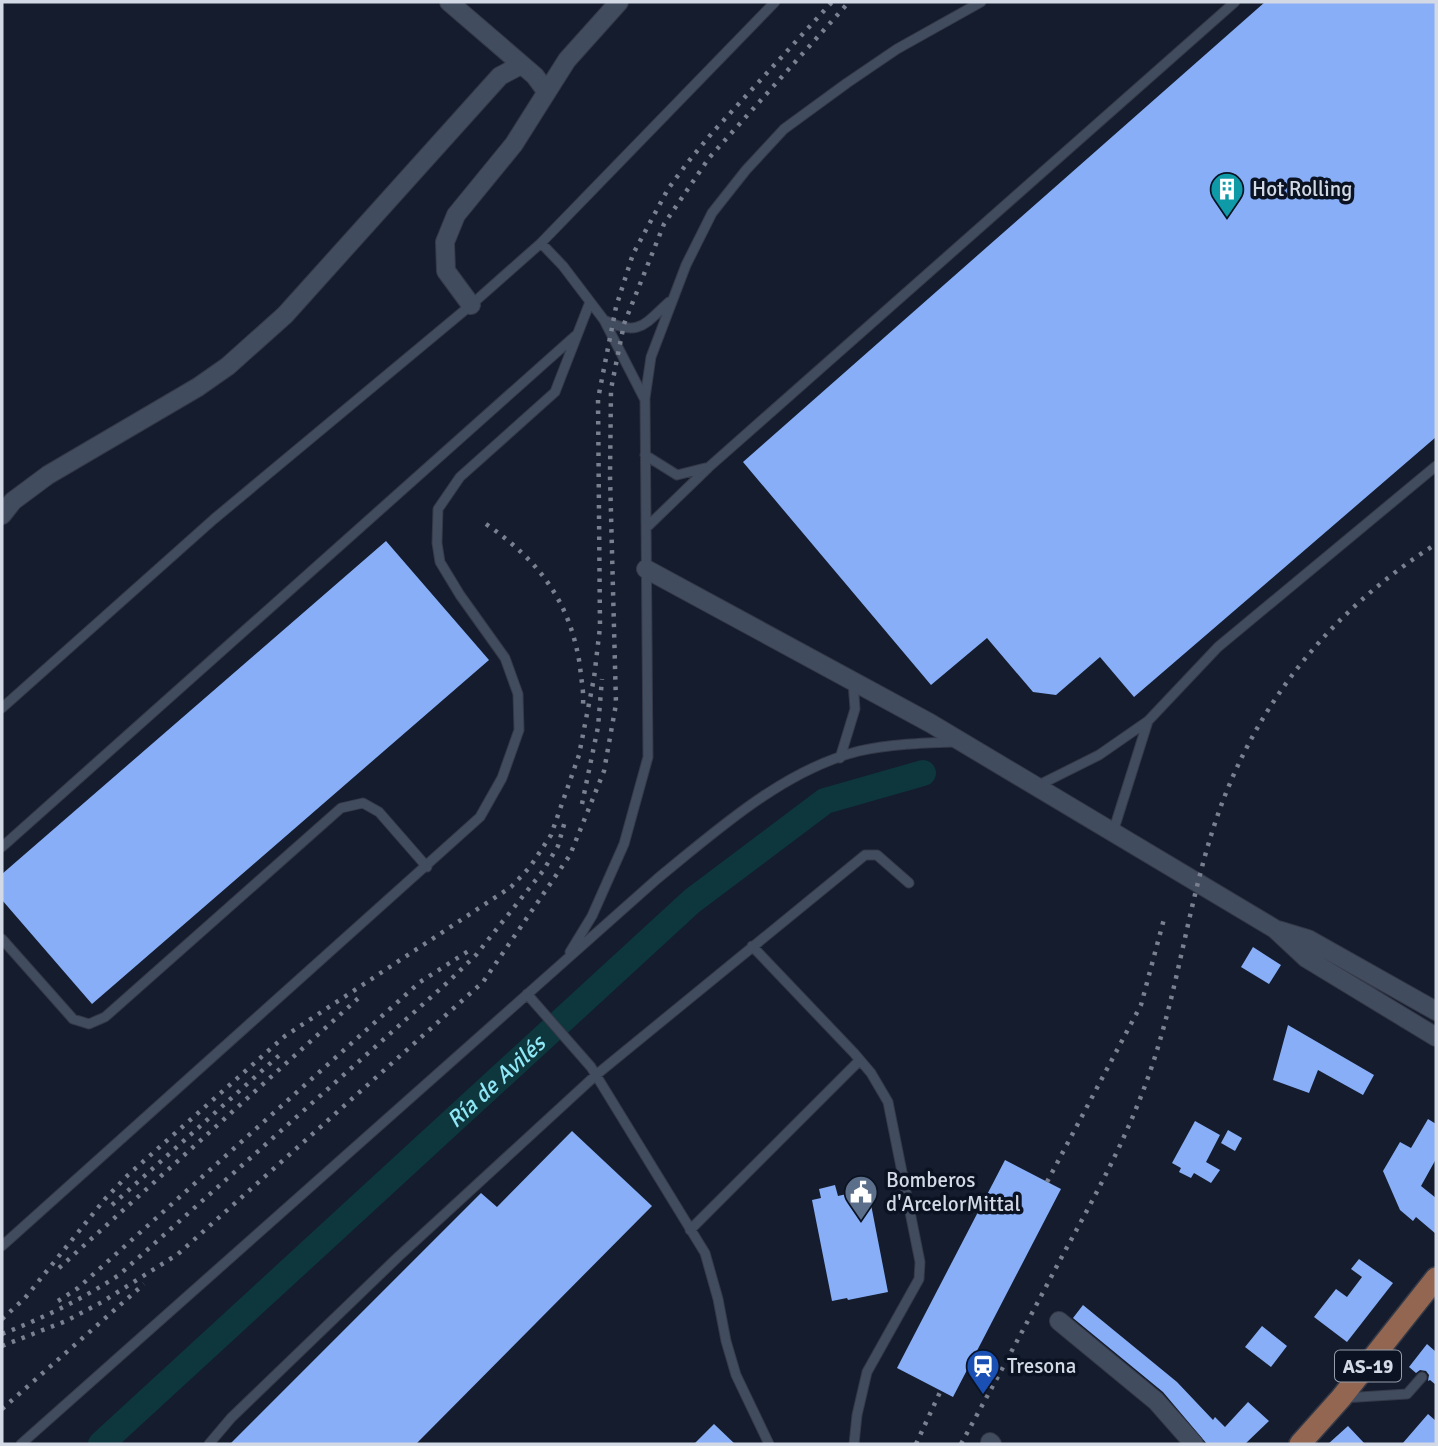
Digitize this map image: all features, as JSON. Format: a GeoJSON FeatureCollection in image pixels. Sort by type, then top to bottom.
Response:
{"type":"FeatureCollection","features":[{"type":"Feature","properties":{"kind":"main road","name":"AS-19"},"geometry":{"type":"LineString","coordinates":[[1300,1444],[1435,1286]]}},
{"type":"Feature","properties":{"kind":"street"},"geometry":{"type":"LineString","coordinates":[[449,2],[535,76],[546,91]]}},
{"type":"Feature","properties":{"kind":"street"},"geometry":{"type":"LineString","coordinates":[[471,305],[446,271],[445,242],[456,215],[513,144],[567,60],[618,2]]}},
{"type":"Feature","properties":{"kind":"street"},"geometry":{"type":"LineString","coordinates":[[2,515],[13,501],[48,475],[198,387],[228,366],[285,315],[500,76],[521,65]]}},
{"type":"Feature","properties":{"kind":"street"},"geometry":{"type":"LineString","coordinates":[[646,569],[853,681],[1037,786],[1275,929],[1306,958],[1436,1037]]}},
{"type":"Feature","properties":{"kind":"street"},"geometry":{"type":"LineString","coordinates":[[1275,929],[1308,939],[1436,1011]]}},
{"type":"Feature","properties":{"kind":"street"},"geometry":{"type":"LineString","coordinates":[[1059,1321],[1156,1401],[1194,1444]]}},
{"type":"Feature","properties":{"kind":"lane"},"geometry":{"type":"LineString","coordinates":[[2,708],[214,519],[471,305],[541,243],[775,2]]}},
{"type":"Feature","properties":{"kind":"lane"},"geometry":{"type":"LineString","coordinates":[[564,962],[593,916],[624,844],[648,757],[645,400],[651,357],[686,265],[712,213],[746,170],[784,130],[897,49],[981,2]]}},
{"type":"Feature","properties":{"kind":"lane"},"geometry":{"type":"LineString","coordinates":[[646,528],[709,467],[1235,2]]}},
{"type":"Feature","properties":{"kind":"lane"},"geometry":{"type":"LineString","coordinates":[[541,243],[563,266],[604,320],[645,400]]}},
{"type":"Feature","properties":{"kind":"lane"},"geometry":{"type":"LineString","coordinates":[[604,320],[623,328],[643,326],[672,298]]}},
{"type":"Feature","properties":{"kind":"lane"},"geometry":{"type":"LineString","coordinates":[[2,1246],[480,817],[502,778],[519,730],[518,694],[505,659],[440,562],[437,543],[439,509],[460,477],[555,392],[590,302]]}},
{"type":"Feature","properties":{"kind":"lane"},"geometry":{"type":"LineString","coordinates":[[2,847],[578,334]]}},
{"type":"Feature","properties":{"kind":"lane"},"geometry":{"type":"LineString","coordinates":[[645,455],[677,475],[709,467]]}},
{"type":"Feature","properties":{"kind":"lane"},"geometry":{"type":"LineString","coordinates":[[1037,786],[1099,755],[1148,722],[1218,647],[1436,466]]}},
{"type":"Feature","properties":{"kind":"lane"},"geometry":{"type":"LineString","coordinates":[[841,758],[855,709],[853,681]]}},
{"type":"Feature","properties":{"kind":"lane"},"geometry":{"type":"LineString","coordinates":[[1113,832],[1148,722]]}},
{"type":"Feature","properties":{"kind":"lane"},"geometry":{"type":"LineString","coordinates":[[21,1444],[657,879],[751,803],[819,766],[859,751],[915,743],[962,742]]}},
{"type":"Feature","properties":{"kind":"lane"},"geometry":{"type":"LineString","coordinates":[[2,939],[73,1019],[89,1024],[105,1017],[341,808],[363,803],[380,812],[427,867]]}},
{"type":"Feature","properties":{"kind":"lane"},"geometry":{"type":"LineString","coordinates":[[209,1444],[231,1418],[593,1071],[865,855],[877,855],[909,883]]}},
{"type":"Feature","properties":{"kind":"lane"},"geometry":{"type":"LineString","coordinates":[[752,946],[860,1060],[888,1102],[920,1262],[919,1279],[867,1372],[857,1415],[854,1444]]}},
{"type":"Feature","properties":{"kind":"lane"},"geometry":{"type":"LineString","coordinates":[[527,994],[593,1071],[705,1253],[736,1375],[769,1444]]}},
{"type":"Feature","properties":{"kind":"lane"},"geometry":{"type":"LineString","coordinates":[[690,1230],[860,1060]]}},
{"type":"Feature","properties":{"kind":"lane"},"geometry":{"type":"LineString","coordinates":[[1341,1398],[1407,1394],[1422,1377]]}},
{"type":"Feature","properties":{"kind":"building","name":"Hot Rolling"},"geometry":{"type":"Polygon","coordinates":[[[1265,2],[1436,2],[1436,437],[1134,697],[1100,657],[1056,695],[1033,692],[987,638],[931,685],[743,462],[1265,2]]]}},
{"type":"Feature","properties":{"kind":"building"},"geometry":{"type":"Polygon","coordinates":[[[386,541],[489,660],[92,1004],[2,900],[2,874],[386,541]]]}},
{"type":"Feature","properties":{"kind":"building"},"geometry":{"type":"Polygon","coordinates":[[[1253,947],[1281,965],[1269,984],[1241,967],[1253,947]]]}},
{"type":"Feature","properties":{"kind":"building"},"geometry":{"type":"Polygon","coordinates":[[[1288,1025],[1374,1075],[1363,1095],[1318,1070],[1309,1093],[1273,1080],[1288,1025]]]}},
{"type":"Feature","properties":{"kind":"building"},"geometry":{"type":"Polygon","coordinates":[[[1428,1119],[1436,1124],[1436,1159],[1421,1186],[1436,1198],[1436,1234],[1416,1217],[1413,1221],[1400,1210],[1383,1171],[1400,1142],[1411,1148],[1428,1119]]]}},
{"type":"Feature","properties":{"kind":"building"},"geometry":{"type":"Polygon","coordinates":[[[1195,1121],[1220,1135],[1206,1162],[1220,1170],[1211,1183],[1194,1173],[1191,1178],[1179,1172],[1181,1168],[1172,1163],[1195,1121]]]}},
{"type":"Feature","properties":{"kind":"building"},"geometry":{"type":"Polygon","coordinates":[[[1228,1130],[1242,1138],[1235,1151],[1221,1143],[1228,1130]]]}},
{"type":"Feature","properties":{"kind":"building"},"geometry":{"type":"Polygon","coordinates":[[[572,1131],[652,1206],[416,1444],[230,1444],[481,1193],[497,1207],[572,1131]]]}},
{"type":"Feature","properties":{"kind":"building"},"geometry":{"type":"Polygon","coordinates":[[[1005,1160],[1061,1189],[953,1397],[897,1368],[1005,1160]]]}},
{"type":"Feature","properties":{"kind":"building"},"geometry":{"type":"Polygon","coordinates":[[[835,1185],[838,1196],[868,1189],[888,1292],[832,1301],[812,1200],[821,1198],[819,1189],[835,1185]]]}},
{"type":"Feature","properties":{"kind":"building"},"geometry":{"type":"Polygon","coordinates":[[[1359,1259],[1393,1283],[1347,1342],[1314,1317],[1336,1289],[1347,1297],[1362,1277],[1351,1269],[1359,1259]]]}},
{"type":"Feature","properties":{"kind":"building"},"geometry":{"type":"Polygon","coordinates":[[[1083,1305],[1177,1382],[1213,1420],[1215,1417],[1225,1427],[1248,1402],[1269,1421],[1245,1444],[1207,1444],[1163,1392],[1073,1318],[1083,1305]]]}},
{"type":"Feature","properties":{"kind":"building"},"geometry":{"type":"Polygon","coordinates":[[[1262,1326],[1287,1346],[1271,1367],[1245,1347],[1262,1326]]]}},
{"type":"Feature","properties":{"kind":"building"},"geometry":{"type":"Polygon","coordinates":[[[1427,1344],[1436,1352],[1436,1385],[1428,1381],[1429,1375],[1426,1371],[1420,1370],[1416,1373],[1409,1367],[1427,1344]]]}},
{"type":"Feature","properties":{"kind":"building"},"geometry":{"type":"Polygon","coordinates":[[[1428,1414],[1436,1421],[1436,1444],[1402,1444],[1428,1414]]]}},
{"type":"Feature","properties":{"kind":"building"},"geometry":{"type":"Polygon","coordinates":[[[714,1424],[735,1444],[694,1444],[714,1424]]]}},
{"type":"Feature","properties":{"kind":"building"},"geometry":{"type":"Polygon","coordinates":[[[1348,1426],[1365,1444],[1328,1444],[1348,1426]]]}},
{"type":"Feature","properties":{"kind":"waterway","name":"Ría de Avilés"},"geometry":{"type":"LineString","coordinates":[[101,1444],[692,901],[825,801],[923,773]]}},
{"type":"Feature","properties":{"kind":"railway"},"geometry":{"type":"LineString","coordinates":[[2,1319],[25,1298],[105,1199],[128,1175],[285,1036],[511,887],[530,867],[551,835],[579,755],[594,678],[600,627],[598,399],[616,307],[633,254],[668,189],[688,162],[832,2]]}},
{"type":"Feature","properties":{"kind":"railway"},"geometry":{"type":"LineString","coordinates":[[2,1346],[66,1321],[102,1302],[178,1254],[483,982],[570,855],[604,771],[616,704],[610,476],[611,389],[624,324],[664,224],[709,158],[849,2]]}},
{"type":"Feature","properties":{"kind":"railway"},"geometry":{"type":"LineString","coordinates":[[486,524],[522,553],[549,584],[560,602],[575,643],[583,704]]}},
{"type":"Feature","properties":{"kind":"railway"},"geometry":{"type":"LineString","coordinates":[[961,1444],[1093,1199],[1134,1114],[1165,1024],[1216,820],[1253,736],[1302,662],[1331,629],[1363,598],[1436,544]]}},
{"type":"Feature","properties":{"kind":"railway"},"geometry":{"type":"LineString","coordinates":[[582,804],[598,727],[602,679]]}},
{"type":"Feature","properties":{"kind":"railway"},"geometry":{"type":"LineString","coordinates":[[2,1334],[62,1308],[119,1275],[448,982],[476,955],[543,871],[558,846],[565,821]]}},
{"type":"Feature","properties":{"kind":"railway"},"geometry":{"type":"LineString","coordinates":[[1047,1182],[1141,1005],[1164,919]]}},
{"type":"Feature","properties":{"kind":"railway"},"geometry":{"type":"LineString","coordinates":[[58,1301],[78,1288],[420,982],[473,948]]}},
{"type":"Feature","properties":{"kind":"railway"},"geometry":{"type":"LineString","coordinates":[[59,1268],[363,994]]}},
{"type":"Feature","properties":{"kind":"railway"},"geometry":{"type":"LineString","coordinates":[[112,1205],[284,1051]]}},
{"type":"Feature","properties":{"kind":"railway"},"geometry":{"type":"LineString","coordinates":[[2,1409],[144,1284]]}},
{"type":"Feature","properties":{"kind":"railway"},"geometry":{"type":"LineString","coordinates":[[916,1444],[941,1390]]}},
{"type":"Feature","properties":{"kind":"place","name":"Hot Rolling"},"geometry":{"type":"Point","coordinates":[1227,219]}},
{"type":"Feature","properties":{"kind":"place","name":"Bomberos d'ArcelorMittal"},"geometry":{"type":"Point","coordinates":[861,1222]}},
{"type":"Feature","properties":{"kind":"place","name":"Tresona"},"geometry":{"type":"Point","coordinates":[983,1396]}}]}
